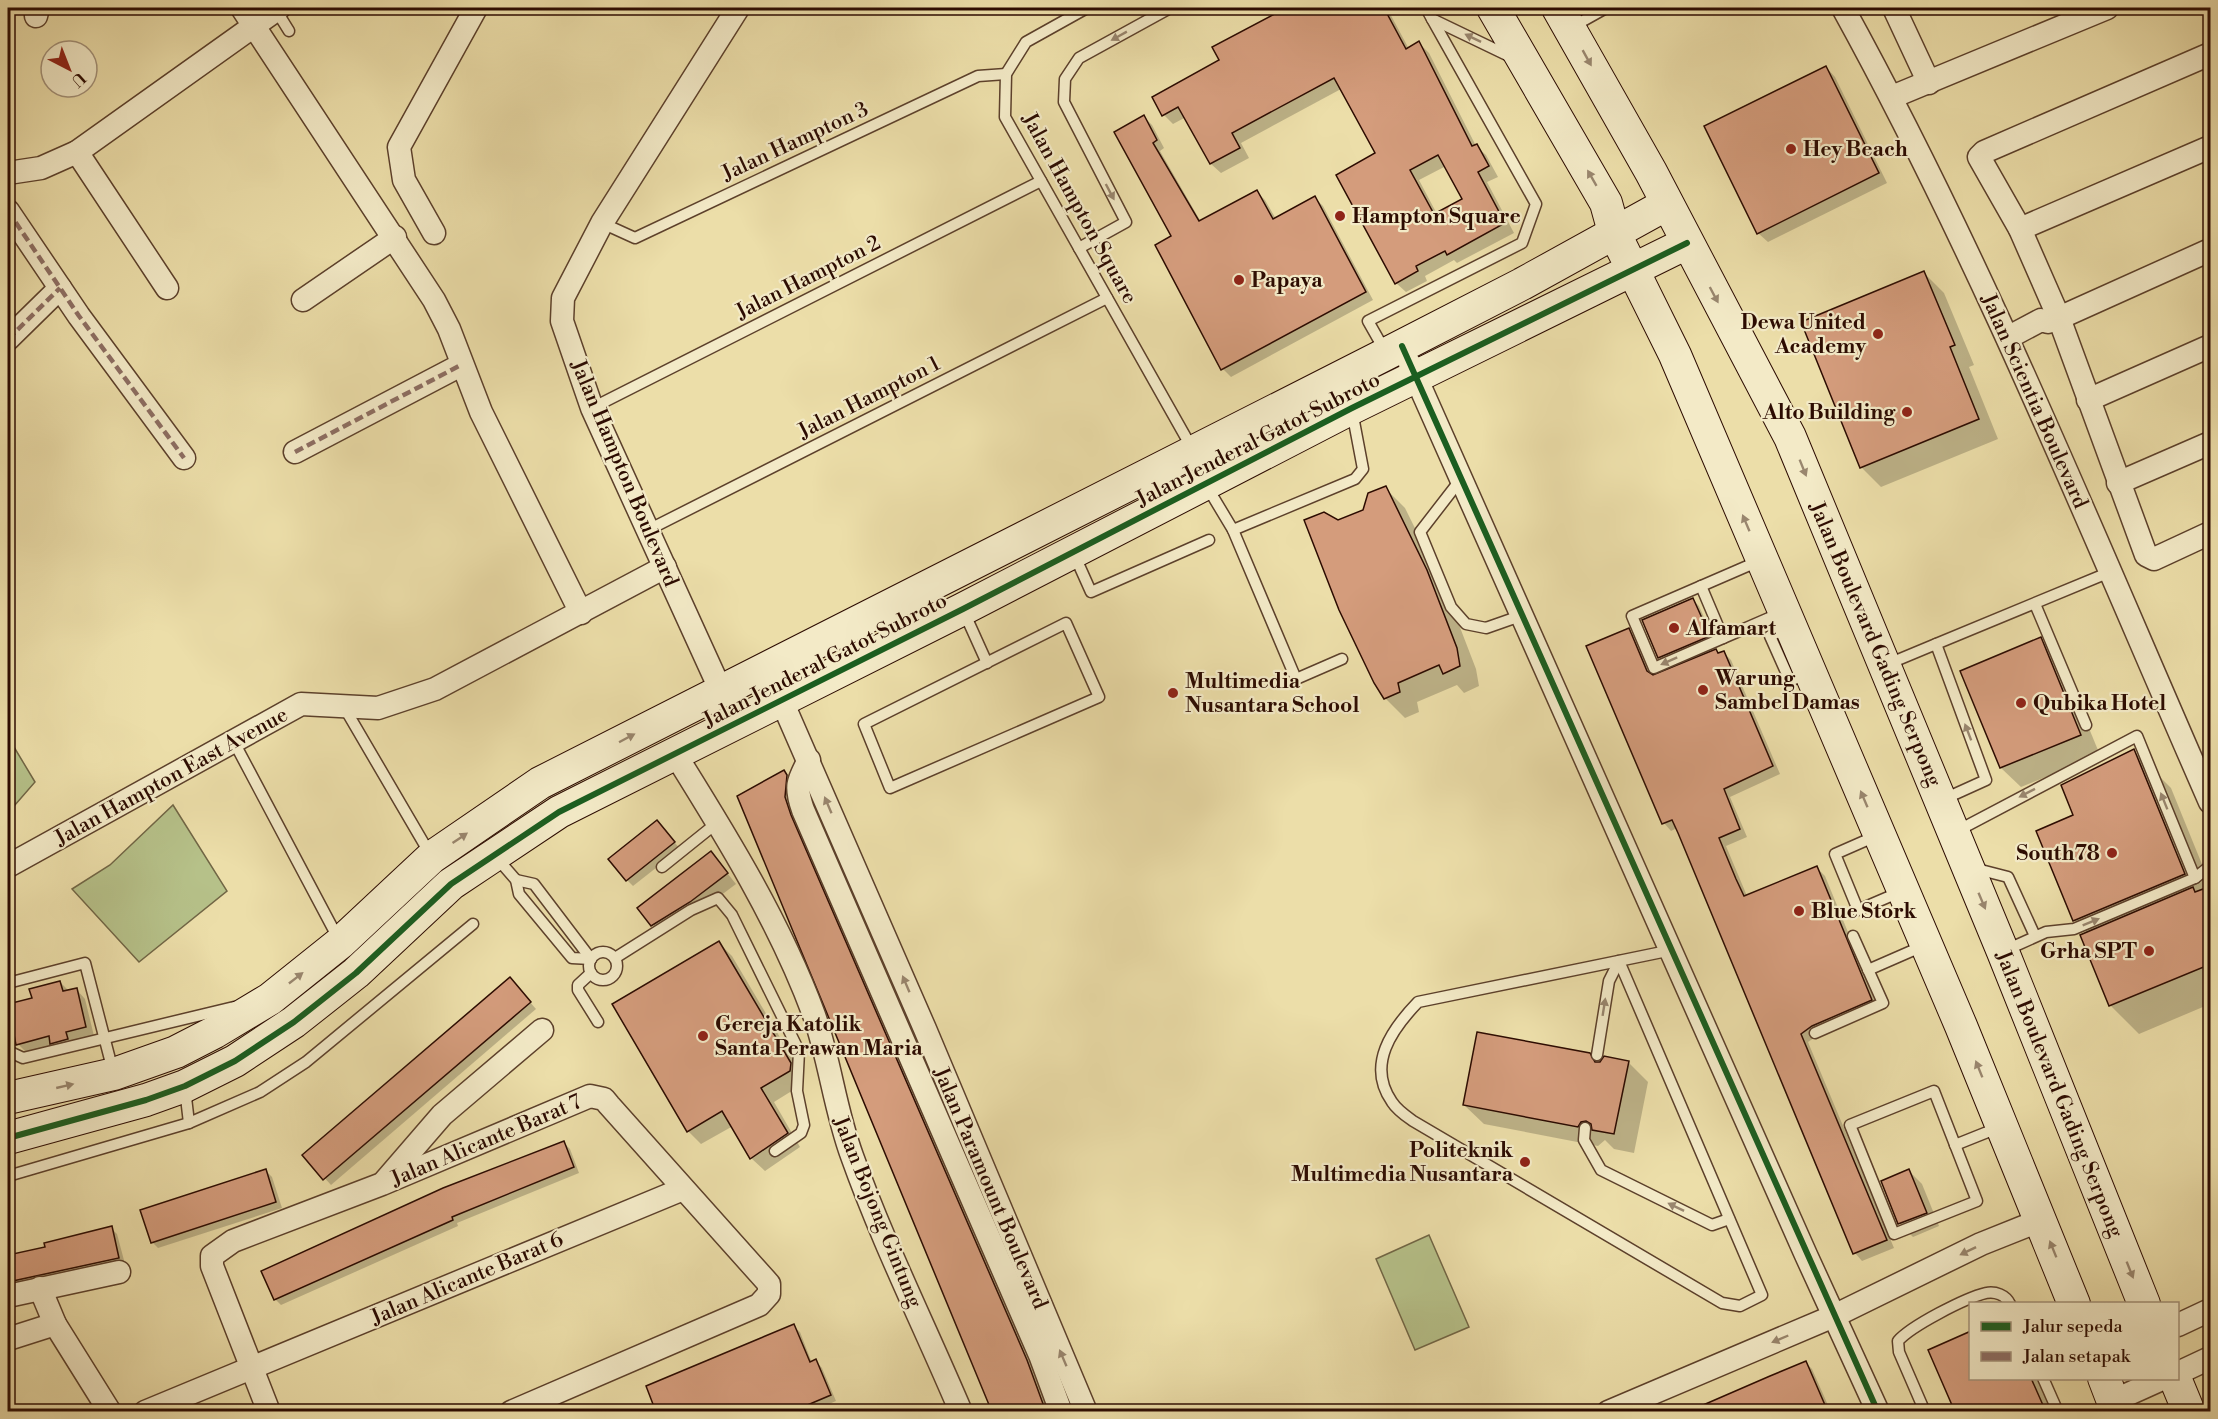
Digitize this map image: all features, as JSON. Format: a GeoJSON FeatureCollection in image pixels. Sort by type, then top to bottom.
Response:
{"type":"FeatureCollection","features":[{"type":"Feature","properties":{"kind":"street"},"geometry":{"type":"LineString","coordinates":[[434,233],[404,180],[399,147],[407,128],[448,63],[476,8]]}},
{"type":"Feature","properties":{"kind":"street","name":"Jalan Hampton Boulevard"},"geometry":{"type":"LineString","coordinates":[[721,691],[592,408],[562,321],[562,309],[563,298],[602,223],[738,8]]}},
{"type":"Feature","properties":{"kind":"street"},"geometry":{"type":"LineString","coordinates":[[1492,8],[1606,203],[1614,232],[1675,355],[1904,890],[2003,1126],[2073,1302]]}},
{"type":"Feature","properties":{"kind":"street","name":"Jalan Scientia Boulevard"},"geometry":{"type":"LineString","coordinates":[[1843,8],[2016,335],[2110,572],[2211,802]]}},
{"type":"Feature","properties":{"kind":"street"},"geometry":{"type":"LineString","coordinates":[[1894,8],[1926,84]]}},
{"type":"Feature","properties":{"kind":"street"},"geometry":{"type":"LineString","coordinates":[[1892,97],[2107,8]]}},
{"type":"Feature","properties":{"kind":"street"},"geometry":{"type":"LineString","coordinates":[[8,173],[41,168],[76,152],[248,16],[278,9]]}},
{"type":"Feature","properties":{"kind":"street"},"geometry":{"type":"LineString","coordinates":[[248,16],[395,237],[441,313],[481,412],[581,613]]}},
{"type":"Feature","properties":{"kind":"street","name":"Jalan Boulevard Gading Serpong"},"geometry":{"type":"LineString","coordinates":[[1564,18],[1667,204],[1790,437],[1941,800],[2143,1302]]}},
{"type":"Feature","properties":{"kind":"street"},"geometry":{"type":"LineString","coordinates":[[2211,54],[1984,152],[1979,157],[2020,229],[2053,320],[2088,400],[2146,555],[2154,559],[2211,533]]}},
{"type":"Feature","properties":{"kind":"street"},"geometry":{"type":"LineString","coordinates":[[2020,229],[2211,147]]}},
{"type":"Feature","properties":{"kind":"street"},"geometry":{"type":"LineString","coordinates":[[76,152],[167,288]]}},
{"type":"Feature","properties":{"kind":"street","name":"Jalan Jenderal Gatot Subroto"},"geometry":{"type":"LineString","coordinates":[[8,1098],[114,1074],[176,1052],[270,999],[340,943],[432,857],[540,783],[1394,350],[1522,284],[1667,204]]}},
{"type":"Feature","properties":{"kind":"street"},"geometry":{"type":"LineString","coordinates":[[8,212],[60,288],[184,458]]}},
{"type":"Feature","properties":{"kind":"street"},"geometry":{"type":"LineString","coordinates":[[303,300],[395,237]]}},
{"type":"Feature","properties":{"kind":"street","name":"Jalan Jenderal Gatot Subroto"},"geometry":{"type":"LineString","coordinates":[[8,1138],[106,1113],[184,1086],[235,1060],[294,1022],[356,973],[451,884],[493,853],[559,812],[963,609],[1352,408],[1687,243]]}},
{"type":"Feature","properties":{"kind":"street"},"geometry":{"type":"LineString","coordinates":[[2016,335],[2031,334],[2053,320],[2211,250]]}},
{"type":"Feature","properties":{"kind":"street"},"geometry":{"type":"LineString","coordinates":[[8,339],[60,288]]}},
{"type":"Feature","properties":{"kind":"street"},"geometry":{"type":"LineString","coordinates":[[2088,400],[2211,346]]}},
{"type":"Feature","properties":{"kind":"street"},"geometry":{"type":"LineString","coordinates":[[1394,350],[1417,377],[1878,1412]]}},
{"type":"Feature","properties":{"kind":"street"},"geometry":{"type":"LineString","coordinates":[[295,452],[461,364]]}},
{"type":"Feature","properties":{"kind":"street"},"geometry":{"type":"LineString","coordinates":[[2118,483],[2211,442]]}},
{"type":"Feature","properties":{"kind":"street","name":"Jalan Hampton East Avenue"},"geometry":{"type":"LineString","coordinates":[[8,866],[301,705],[378,708],[435,689],[665,567]]}},
{"type":"Feature","properties":{"kind":"street","name":"Jalan Paramount Boulevard"},"geometry":{"type":"LineString","coordinates":[[767,667],[809,760],[1086,1412]]}},
{"type":"Feature","properties":{"kind":"street","name":"Jalan Bojong Gintung"},"geometry":{"type":"LineString","coordinates":[[675,754],[718,822],[758,893],[814,1017],[836,1109],[851,1155],[961,1412]]}},
{"type":"Feature","properties":{"kind":"street"},"geometry":{"type":"LineString","coordinates":[[809,760],[798,779],[797,791],[803,810],[1040,1355],[1061,1412]]}},
{"type":"Feature","properties":{"kind":"street","name":"Jalan Alicante Barat 7"},"geometry":{"type":"LineString","coordinates":[[382,1184],[442,1114],[542,1030]]}},
{"type":"Feature","properties":{"kind":"street","name":"Jalan Alicante Barat 7"},"geometry":{"type":"LineString","coordinates":[[250,1368],[212,1266],[212,1256],[233,1241],[382,1184],[590,1096],[604,1099],[683,1189]]}},
{"type":"Feature","properties":{"kind":"street"},"geometry":{"type":"LineString","coordinates":[[511,1412],[759,1305],[769,1294],[769,1284],[683,1189]]}},
{"type":"Feature","properties":{"kind":"street","name":"Jalan Alicante Barat 6"},"geometry":{"type":"LineString","coordinates":[[145,1412],[683,1189]]}},
{"type":"Feature","properties":{"kind":"street"},"geometry":{"type":"LineString","coordinates":[[1608,1412],[1834,1316],[1981,1244],[2041,1220]]}},
{"type":"Feature","properties":{"kind":"street"},"geometry":{"type":"LineString","coordinates":[[8,1296],[119,1272]]}},
{"type":"Feature","properties":{"kind":"street"},"geometry":{"type":"LineString","coordinates":[[40,1288],[55,1324],[110,1412]]}},
{"type":"Feature","properties":{"kind":"street"},"geometry":{"type":"LineString","coordinates":[[2179,1325],[2211,1310]]}},
{"type":"Feature","properties":{"kind":"street"},"geometry":{"type":"LineString","coordinates":[[8,1339],[55,1324]]}},
{"type":"Feature","properties":{"kind":"street"},"geometry":{"type":"LineString","coordinates":[[2179,1373],[2211,1358]]}},
{"type":"Feature","properties":{"kind":"street"},"geometry":{"type":"LineString","coordinates":[[250,1368],[269,1412]]}},
{"type":"Feature","properties":{"kind":"street"},"geometry":{"type":"LineString","coordinates":[[2111,1397],[2158,1380]]}},
{"type":"Feature","properties":{"kind":"street"},"geometry":{"type":"LineString","coordinates":[[2176,1380],[2189,1412]]}},
{"type":"Feature","properties":{"kind":"lane"},"geometry":{"type":"LineString","coordinates":[[1006,74],[1026,42],[1088,8]]}},
{"type":"Feature","properties":{"kind":"lane"},"geometry":{"type":"LineString","coordinates":[[1079,248],[1126,222],[1064,102],[1065,79],[1079,58],[1170,8]]}},
{"type":"Feature","properties":{"kind":"lane"},"geometry":{"type":"LineString","coordinates":[[1394,350],[1368,321],[1522,243],[1536,204],[1426,8]]}},
{"type":"Feature","properties":{"kind":"lane"},"geometry":{"type":"LineString","coordinates":[[1564,18],[1606,8]]}},
{"type":"Feature","properties":{"kind":"lane"},"geometry":{"type":"LineString","coordinates":[[278,9],[290,32]]}},
{"type":"Feature","properties":{"kind":"lane"},"geometry":{"type":"LineString","coordinates":[[1432,19],[1525,63]]}},
{"type":"Feature","properties":{"kind":"lane","name":"Jalan Hampton 3"},"geometry":{"type":"LineString","coordinates":[[602,223],[634,238],[978,76],[1006,74]]}},
{"type":"Feature","properties":{"kind":"lane","name":"Jalan Hampton Square"},"geometry":{"type":"LineString","coordinates":[[1006,74],[1005,117],[1193,450]]}},
{"type":"Feature","properties":{"kind":"lane","name":"Jalan Hampton 2"},"geometry":{"type":"LineString","coordinates":[[592,408],[1041,181]]}},
{"type":"Feature","properties":{"kind":"lane","name":"Jalan Hampton 1"},"geometry":{"type":"LineString","coordinates":[[648,530],[1107,298]]}},
{"type":"Feature","properties":{"kind":"lane"},"geometry":{"type":"LineString","coordinates":[[1233,530],[1355,479],[1363,469],[1352,408]]}},
{"type":"Feature","properties":{"kind":"lane"},"geometry":{"type":"LineString","coordinates":[[1462,477],[1420,532],[1451,607],[1466,624],[1486,628],[1523,615]]}},
{"type":"Feature","properties":{"kind":"lane"},"geometry":{"type":"LineString","coordinates":[[1205,484],[1233,530],[1296,679],[1342,659]]}},
{"type":"Feature","properties":{"kind":"lane"},"geometry":{"type":"LineString","coordinates":[[1073,551],[1091,592],[1209,540]]}},
{"type":"Feature","properties":{"kind":"lane"},"geometry":{"type":"LineString","coordinates":[[1762,560],[1632,616],[1636,627],[1654,668],[1723,638],[1787,619]]}},
{"type":"Feature","properties":{"kind":"lane"},"geometry":{"type":"LineString","coordinates":[[1884,666],[2110,572]]}},
{"type":"Feature","properties":{"kind":"lane"},"geometry":{"type":"LineString","coordinates":[[1701,586],[1723,638]]}},
{"type":"Feature","properties":{"kind":"lane"},"geometry":{"type":"LineString","coordinates":[[2035,604],[2086,725]]}},
{"type":"Feature","properties":{"kind":"lane"},"geometry":{"type":"LineString","coordinates":[[963,609],[987,663]]}},
{"type":"Feature","properties":{"kind":"lane"},"geometry":{"type":"LineString","coordinates":[[1066,623],[1099,697],[891,788],[864,724],[987,663],[1066,623]]}},
{"type":"Feature","properties":{"kind":"lane"},"geometry":{"type":"LineString","coordinates":[[1936,644],[1986,780],[1941,800]]}},
{"type":"Feature","properties":{"kind":"lane"},"geometry":{"type":"LineString","coordinates":[[344,706],[432,857]]}},
{"type":"Feature","properties":{"kind":"lane"},"geometry":{"type":"LineString","coordinates":[[1954,833],[2137,736],[2195,878]]}},
{"type":"Feature","properties":{"kind":"lane"},"geometry":{"type":"LineString","coordinates":[[234,742],[340,943]]}},
{"type":"Feature","properties":{"kind":"lane"},"geometry":{"type":"LineString","coordinates":[[662,867],[718,822]]}},
{"type":"Feature","properties":{"kind":"lane"},"geometry":{"type":"LineString","coordinates":[[1880,835],[1834,854],[1858,910],[1904,890]]}},
{"type":"Feature","properties":{"kind":"lane"},"geometry":{"type":"LineString","coordinates":[[493,853],[516,880],[519,894],[572,958],[591,959]]}},
{"type":"Feature","properties":{"kind":"lane"},"geometry":{"type":"LineString","coordinates":[[2003,952],[2046,932],[2074,929],[2195,878],[2211,866]]}},
{"type":"Feature","properties":{"kind":"lane"},"geometry":{"type":"LineString","coordinates":[[1968,867],[2008,877],[2035,936]]}},
{"type":"Feature","properties":{"kind":"lane"},"geometry":{"type":"LineString","coordinates":[[516,880],[534,884],[591,959]]}},
{"type":"Feature","properties":{"kind":"lane"},"geometry":{"type":"LineString","coordinates":[[615,958],[692,910],[718,898],[724,902],[799,1051],[797,1091],[804,1125],[801,1133],[776,1151]]}},
{"type":"Feature","properties":{"kind":"lane"},"geometry":{"type":"LineString","coordinates":[[8,1176],[189,1123],[223,1110],[282,1080],[473,924]]}},
{"type":"Feature","properties":{"kind":"lane"},"geometry":{"type":"LineString","coordinates":[[1815,1033],[1882,1003],[1852,936]]}},
{"type":"Feature","properties":{"kind":"lane"},"geometry":{"type":"LineString","coordinates":[[1868,970],[1926,944]]}},
{"type":"Feature","properties":{"kind":"lane"},"geometry":{"type":"LineString","coordinates":[[1619,961],[1762,1295],[1740,1306],[1722,1303],[1413,1121],[1392,1103],[1382,1081],[1383,1055],[1396,1025],[1418,1002],[1671,950]]}},
{"type":"Feature","properties":{"kind":"lane"},"geometry":{"type":"LineString","coordinates":[[601,952],[615,958],[617,968],[610,978],[595,978],[591,973],[588,966],[591,959],[601,952]]}},
{"type":"Feature","properties":{"kind":"lane"},"geometry":{"type":"LineString","coordinates":[[1597,1055],[1608,981],[1619,961]]}},
{"type":"Feature","properties":{"kind":"lane"},"geometry":{"type":"LineString","coordinates":[[8,983],[85,963],[114,1074]]}},
{"type":"Feature","properties":{"kind":"lane"},"geometry":{"type":"LineString","coordinates":[[591,973],[578,985],[578,990],[598,1022]]}},
{"type":"Feature","properties":{"kind":"lane"},"geometry":{"type":"LineString","coordinates":[[8,1051],[23,1058],[270,999]]}},
{"type":"Feature","properties":{"kind":"lane"},"geometry":{"type":"LineString","coordinates":[[184,1086],[189,1123]]}},
{"type":"Feature","properties":{"kind":"lane"},"geometry":{"type":"LineString","coordinates":[[1934,1091],[1955,1145],[1977,1201],[1894,1234],[1850,1125],[1934,1091]]}},
{"type":"Feature","properties":{"kind":"lane"},"geometry":{"type":"LineString","coordinates":[[1955,1145],[2003,1126]]}},
{"type":"Feature","properties":{"kind":"lane"},"geometry":{"type":"LineString","coordinates":[[1585,1128],[1584,1140],[1601,1170],[1712,1225],[1729,1219]]}},
{"type":"Feature","properties":{"kind":"lane"},"geometry":{"type":"LineString","coordinates":[[1925,1412],[1899,1353],[1898,1341],[1906,1333],[1930,1319],[1988,1292],[2001,1294],[2008,1302]]}},
{"type":"Feature","properties":{"kind":"lane"},"geometry":{"type":"LineString","coordinates":[[2044,1380],[2058,1412]]}},
{"type":"Feature","properties":{"kind":"green space"},"geometry":{"type":"Polygon","coordinates":[[[8,737],[35,782],[8,813],[8,737]]]}},
{"type":"Feature","properties":{"kind":"green space"},"geometry":{"type":"Polygon","coordinates":[[[173,805],[227,891],[139,962],[72,889],[110,865],[173,805]]]}},
{"type":"Feature","properties":{"kind":"green space"},"geometry":{"type":"Polygon","coordinates":[[[1429,1235],[1469,1327],[1415,1350],[1376,1259],[1429,1235]]]}},
{"type":"Feature","properties":{"kind":"building"},"geometry":{"type":"Polygon","coordinates":[[[1286,8],[1384,8],[1406,49],[1419,41],[1472,146],[1477,144],[1489,166],[1478,172],[1505,223],[1447,255],[1445,251],[1416,266],[1418,271],[1395,284],[1336,175],[1375,153],[1334,78],[1232,133],[1240,148],[1210,164],[1178,107],[1162,116],[1152,97],[1219,60],[1212,47],[1286,8]],[[1438,155],[1410,170],[1434,214],[1462,199],[1438,155]]]}},
{"type":"Feature","properties":{"kind":"building","name":"Hey Beach"},"geometry":{"type":"Polygon","coordinates":[[[1826,66],[1879,173],[1757,234],[1704,126],[1826,66]]]}},
{"type":"Feature","properties":{"kind":"building","name":"Papaya"},"geometry":{"type":"Polygon","coordinates":[[[1144,115],[1157,140],[1153,143],[1199,221],[1257,190],[1273,219],[1315,196],[1366,292],[1221,370],[1155,245],[1171,236],[1114,132],[1144,115]]]}},
{"type":"Feature","properties":{"kind":"building"},"geometry":{"type":"Polygon","coordinates":[[[1924,271],[1955,345],[1950,347],[1979,419],[1860,468],[1801,322],[1924,271]]]}},
{"type":"Feature","properties":{"kind":"building"},"geometry":{"type":"Polygon","coordinates":[[[1386,486],[1427,570],[1457,648],[1460,666],[1443,674],[1439,665],[1398,683],[1400,692],[1384,699],[1339,610],[1304,520],[1324,512],[1338,520],[1363,510],[1368,493],[1386,486]]]}},
{"type":"Feature","properties":{"kind":"building","name":"Alfamart"},"geometry":{"type":"Polygon","coordinates":[[[1693,598],[1710,636],[1658,658],[1642,620],[1693,598]]]}},
{"type":"Feature","properties":{"kind":"building"},"geometry":{"type":"Polygon","coordinates":[[[1629,628],[1647,671],[1653,675],[1716,649],[1718,653],[1724,651],[1773,766],[1724,789],[1740,829],[1719,838],[1736,879],[1744,896],[1817,866],[1872,1000],[1812,1026],[1801,1034],[1887,1240],[1853,1254],[1678,833],[1672,820],[1662,824],[1586,646],[1629,628]]]}},
{"type":"Feature","properties":{"kind":"building","name":"Qubika Hotel"},"geometry":{"type":"Polygon","coordinates":[[[2041,637],[2081,735],[2000,768],[1960,671],[2041,637]]]}},
{"type":"Feature","properties":{"kind":"building","name":"South78"},"geometry":{"type":"Polygon","coordinates":[[[2134,749],[2185,874],[2073,921],[2036,831],[2073,815],[2061,785],[2134,749]]]}},
{"type":"Feature","properties":{"kind":"building"},"geometry":{"type":"Polygon","coordinates":[[[784,770],[787,775],[785,797],[791,815],[1027,1360],[1046,1412],[992,1412],[737,796],[784,770]]]}},
{"type":"Feature","properties":{"kind":"building"},"geometry":{"type":"Polygon","coordinates":[[[657,820],[675,842],[626,881],[608,859],[657,820]]]}},
{"type":"Feature","properties":{"kind":"building"},"geometry":{"type":"Polygon","coordinates":[[[711,851],[728,873],[690,902],[651,926],[637,908],[711,851]]]}},
{"type":"Feature","properties":{"kind":"building","name":"Grha SPT"},"geometry":{"type":"Polygon","coordinates":[[[2193,887],[2195,892],[2203,889],[2211,906],[2211,964],[2109,1006],[2080,935],[2193,887]]]}},
{"type":"Feature","properties":{"kind":"building","name":"Gereja Katolik Santa Perawan Maria"},"geometry":{"type":"Polygon","coordinates":[[[719,941],[791,1063],[790,1071],[761,1088],[788,1133],[750,1159],[722,1111],[687,1132],[612,1004],[719,941]]]}},
{"type":"Feature","properties":{"kind":"building"},"geometry":{"type":"Polygon","coordinates":[[[510,977],[531,1002],[323,1180],[302,1155],[510,977]]]}},
{"type":"Feature","properties":{"kind":"building"},"geometry":{"type":"Polygon","coordinates":[[[60,981],[63,991],[77,988],[86,1027],[66,1032],[68,1039],[50,1044],[49,1036],[16,1045],[8,1004],[32,998],[29,989],[60,981]]]}},
{"type":"Feature","properties":{"kind":"building"},"geometry":{"type":"Polygon","coordinates":[[[1477,1032],[1590,1053],[1595,1062],[1600,1062],[1604,1056],[1629,1061],[1614,1134],[1592,1130],[1591,1124],[1586,1121],[1581,1122],[1578,1127],[1463,1105],[1477,1032]]]}},
{"type":"Feature","properties":{"kind":"building"},"geometry":{"type":"Polygon","coordinates":[[[564,1141],[574,1167],[452,1217],[453,1220],[274,1300],[261,1271],[443,1188],[564,1141]]]}},
{"type":"Feature","properties":{"kind":"building"},"geometry":{"type":"Polygon","coordinates":[[[266,1169],[276,1202],[151,1243],[140,1210],[266,1169]]]}},
{"type":"Feature","properties":{"kind":"building"},"geometry":{"type":"Polygon","coordinates":[[[1909,1169],[1927,1213],[1898,1224],[1881,1181],[1909,1169]]]}},
{"type":"Feature","properties":{"kind":"building"},"geometry":{"type":"Polygon","coordinates":[[[112,1226],[119,1258],[8,1282],[8,1255],[45,1247],[44,1243],[112,1226]]]}},
{"type":"Feature","properties":{"kind":"building"},"geometry":{"type":"Polygon","coordinates":[[[794,1324],[810,1362],[816,1359],[831,1395],[791,1412],[656,1412],[646,1386],[794,1324]]]}},
{"type":"Feature","properties":{"kind":"building"},"geometry":{"type":"Polygon","coordinates":[[[1969,1332],[1969,1380],[2032,1380],[2046,1412],[1955,1412],[1928,1350],[1969,1332]]]}},
{"type":"Feature","properties":{"kind":"building"},"geometry":{"type":"Polygon","coordinates":[[[1806,1361],[1828,1412],[1687,1412],[1770,1376],[1806,1361]]]}},
{"type":"Feature","properties":{"kind":"marked path"},"geometry":{"type":"LineString","coordinates":[[8,211],[79,316],[184,458]]}},
{"type":"Feature","properties":{"kind":"marked path"},"geometry":{"type":"LineString","coordinates":[[8,339],[60,288]]}},
{"type":"Feature","properties":{"kind":"marked path"},"geometry":{"type":"LineString","coordinates":[[295,452],[461,365]]}},
{"type":"Feature","properties":{"kind":"cycle path"},"geometry":{"type":"LineString","coordinates":[[8,1138],[146,1100],[185,1086],[235,1061],[294,1022],[356,973],[451,884],[559,812],[963,609],[1352,408],[1687,243]]}},
{"type":"Feature","properties":{"kind":"cycle path"},"geometry":{"type":"LineString","coordinates":[[1402,346],[1878,1412]]}},
{"type":"Feature","properties":{"kind":"place","name":"Hey Beach"},"geometry":{"type":"Point","coordinates":[1791,149]}},
{"type":"Feature","properties":{"kind":"place","name":"Hampton Square"},"geometry":{"type":"Point","coordinates":[1340,216]}},
{"type":"Feature","properties":{"kind":"place","name":"Papaya"},"geometry":{"type":"Point","coordinates":[1239,280]}},
{"type":"Feature","properties":{"kind":"place","name":"Dewa United Academy"},"geometry":{"type":"Point","coordinates":[1878,334]}},
{"type":"Feature","properties":{"kind":"place","name":"Alto Building"},"geometry":{"type":"Point","coordinates":[1907,412]}},
{"type":"Feature","properties":{"kind":"place","name":"Alfamart"},"geometry":{"type":"Point","coordinates":[1674,628]}},
{"type":"Feature","properties":{"kind":"place","name":"Warung Sambel Damas"},"geometry":{"type":"Point","coordinates":[1703,690]}},
{"type":"Feature","properties":{"kind":"place","name":"Multimedia Nusantara School"},"geometry":{"type":"Point","coordinates":[1173,693]}},
{"type":"Feature","properties":{"kind":"place","name":"Qubika Hotel"},"geometry":{"type":"Point","coordinates":[2021,703]}},
{"type":"Feature","properties":{"kind":"place","name":"South78"},"geometry":{"type":"Point","coordinates":[2112,853]}},
{"type":"Feature","properties":{"kind":"place","name":"Blue Stork"},"geometry":{"type":"Point","coordinates":[1799,911]}},
{"type":"Feature","properties":{"kind":"place","name":"Grha SPT"},"geometry":{"type":"Point","coordinates":[2149,951]}},
{"type":"Feature","properties":{"kind":"place","name":"Gereja Katolik Santa Perawan Maria"},"geometry":{"type":"Point","coordinates":[703,1036]}},
{"type":"Feature","properties":{"kind":"place","name":"Politeknik Multimedia Nusantara"},"geometry":{"type":"Point","coordinates":[1525,1162]}}]}
